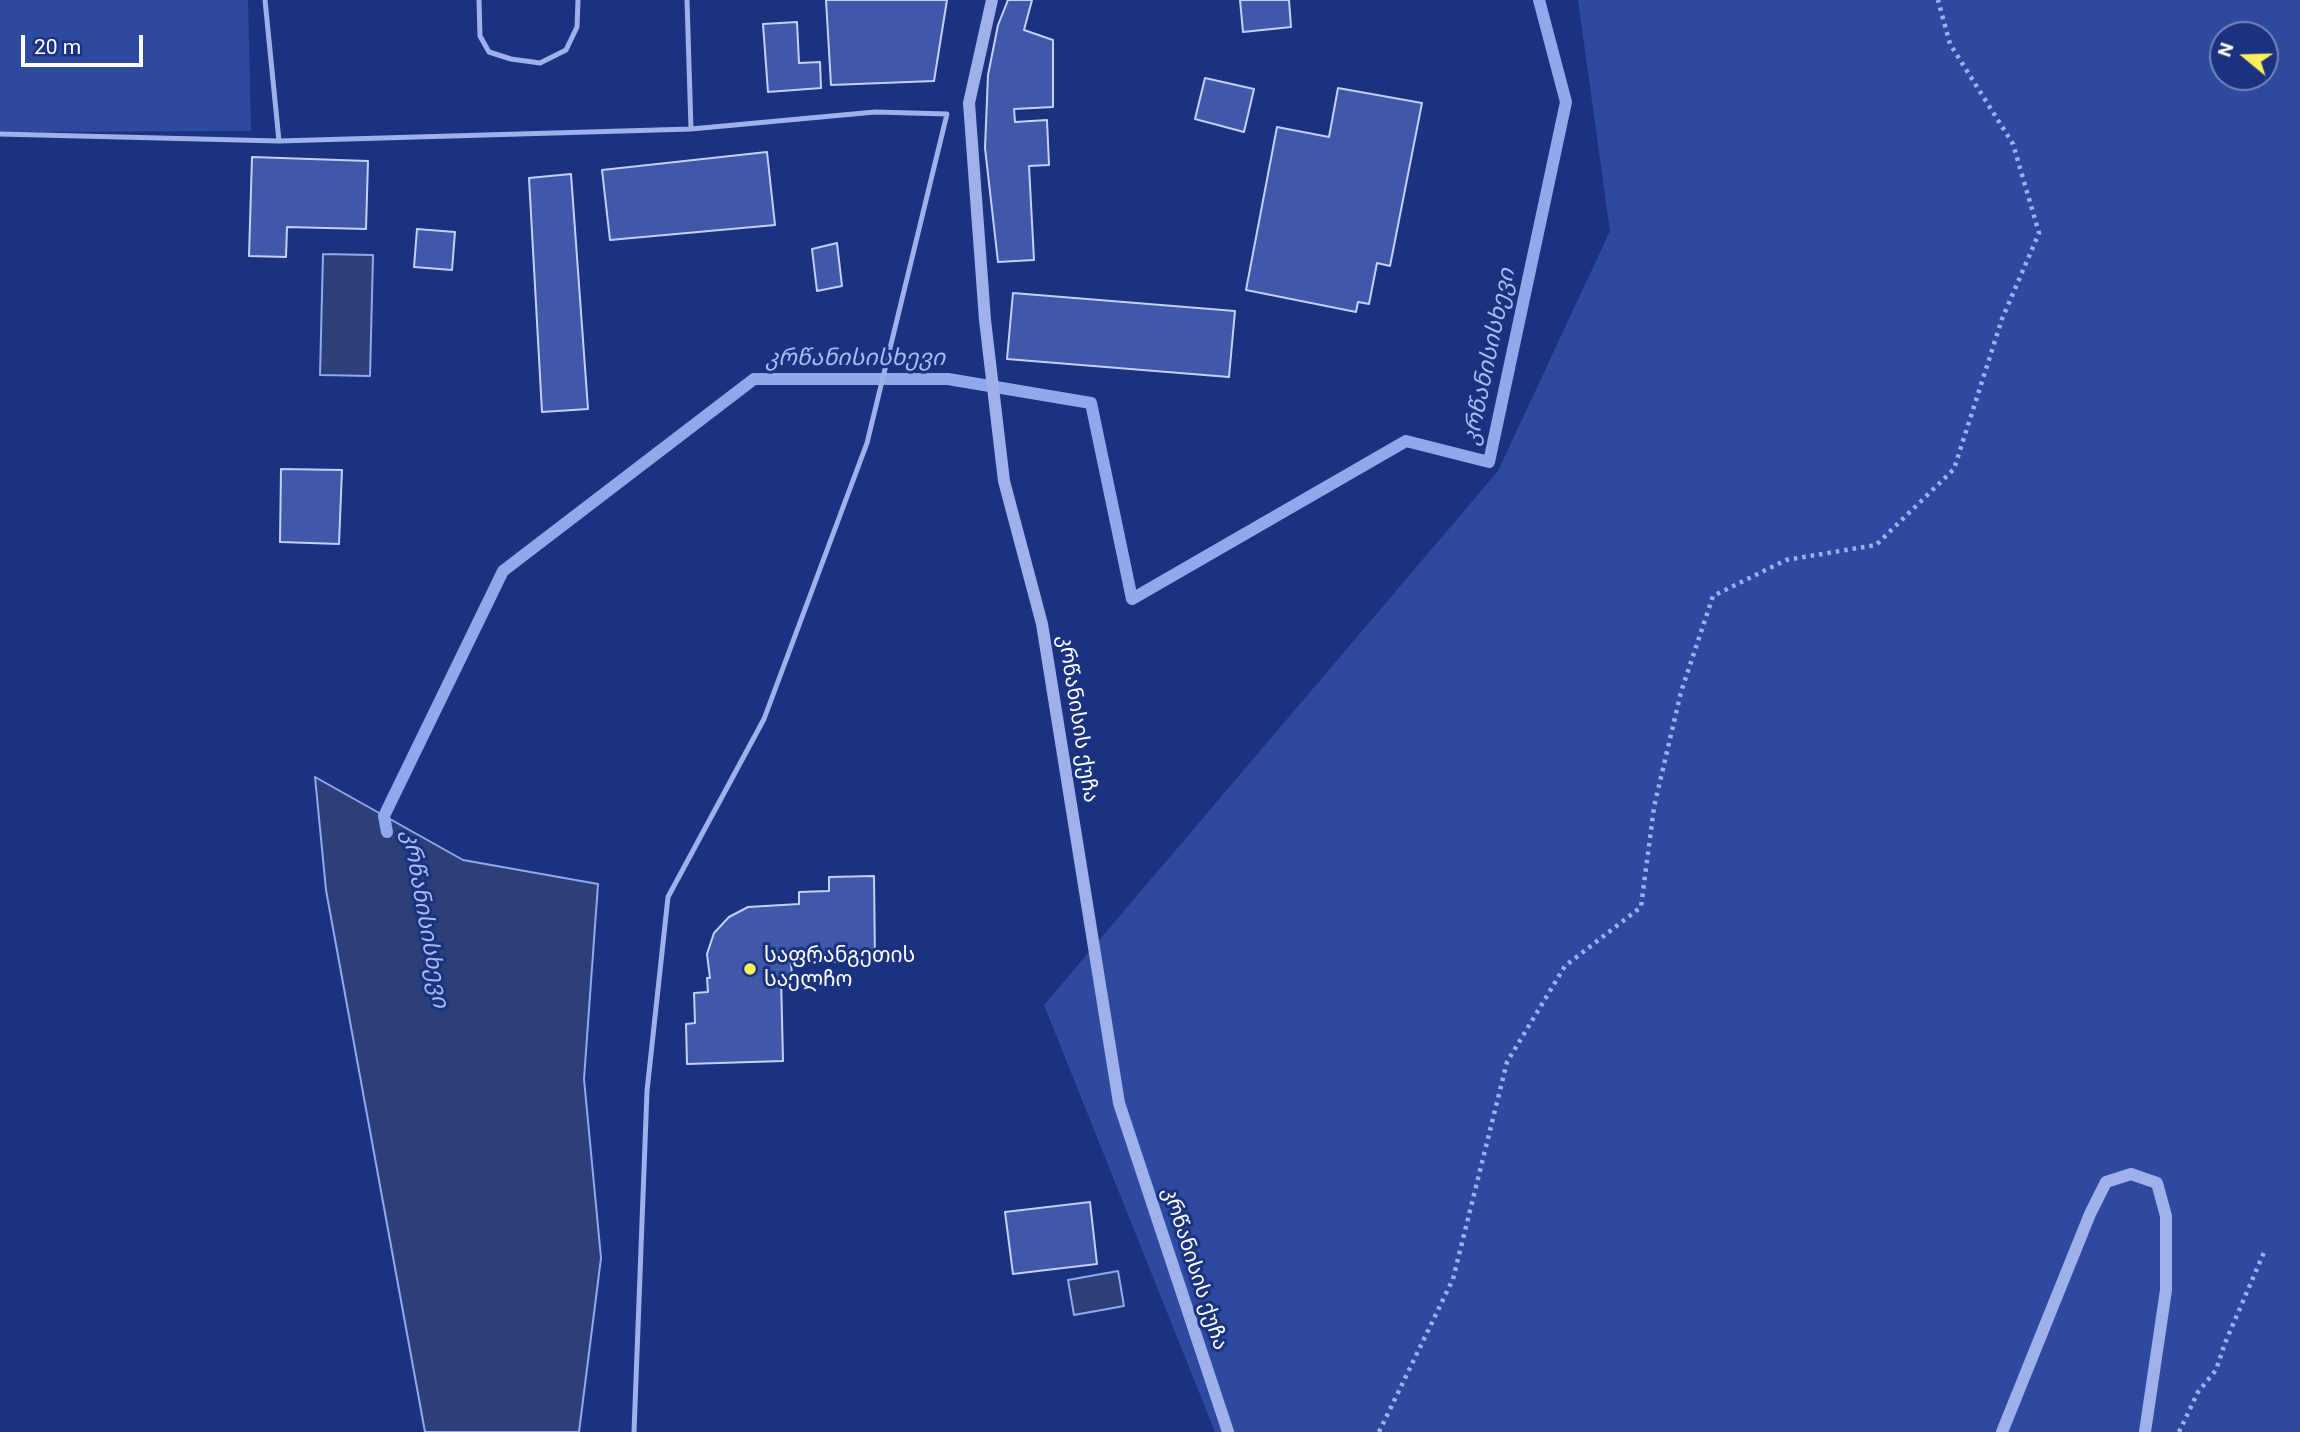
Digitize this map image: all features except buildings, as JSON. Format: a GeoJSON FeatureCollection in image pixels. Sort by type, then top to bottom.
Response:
{"type":"FeatureCollection","features":[{"type":"Feature","properties":{"kind":"street","name":"კრწანისის ქუჩა"},"geometry":{"type":"LineString","coordinates":[[992,0],[969,103],[985,320],[1004,481],[1042,624],[1119,1103],[1228,1432]]}},
{"type":"Feature","properties":{"kind":"street"},"geometry":{"type":"LineString","coordinates":[[2002,1432],[2090,1214],[2106,1182],[2131,1174],[2157,1183],[2166,1216],[2166,1290],[2145,1432]]}},
{"type":"Feature","properties":{"kind":"lane"},"geometry":{"type":"LineString","coordinates":[[265,0],[279,141]]}},
{"type":"Feature","properties":{"kind":"lane"},"geometry":{"type":"LineString","coordinates":[[479,0],[480,36],[489,52],[511,59],[540,63],[566,50],[577,27],[578,0]]}},
{"type":"Feature","properties":{"kind":"lane"},"geometry":{"type":"LineString","coordinates":[[687,0],[691,129]]}},
{"type":"Feature","properties":{"kind":"lane"},"geometry":{"type":"LineString","coordinates":[[0,134],[279,141],[691,129],[875,112],[947,114],[867,443],[764,719],[667,897],[647,1091],[634,1432]]}},
{"type":"Feature","properties":{"kind":"path"},"geometry":{"type":"LineString","coordinates":[[1379,1432],[1453,1279],[1507,1062],[1565,966],[1641,906],[1657,794],[1681,692],[1713,596],[1786,560],[1876,545],[1954,469],[2002,318],[2039,233],[2013,144],[1950,44],[1938,0]]}},
{"type":"Feature","properties":{"kind":"path"},"geometry":{"type":"LineString","coordinates":[[2179,1432],[2198,1392],[2216,1370],[2265,1250]]}},
{"type":"Feature","properties":{"kind":"shaded area"},"geometry":{"type":"Polygon","coordinates":[[[0,0],[248,0],[251,131],[0,132],[0,0]]]}},
{"type":"Feature","properties":{"kind":"shaded area"},"geometry":{"type":"Polygon","coordinates":[[[1578,0],[2300,0],[2300,1432],[1215,1432],[1044,1005],[1498,471],[1610,231],[1578,0]]]}},
{"type":"Feature","properties":{"kind":"water"},"geometry":{"type":"Polygon","coordinates":[[[323,254],[373,255],[370,376],[320,375],[323,254]]]}},
{"type":"Feature","properties":{"kind":"water"},"geometry":{"type":"Polygon","coordinates":[[[315,777],[463,860],[598,884],[584,1079],[601,1258],[579,1432],[425,1432],[326,890],[315,777]]]}},
{"type":"Feature","properties":{"kind":"water"},"geometry":{"type":"Polygon","coordinates":[[[1118,1271],[1124,1306],[1074,1315],[1068,1280],[1118,1271]]]}},
{"type":"Feature","properties":{"kind":"waterway","name":"კრწანისისხევი"},"geometry":{"type":"LineString","coordinates":[[387,832],[384,816],[503,571],[754,379],[948,379],[1091,403],[1132,599],[1406,441],[1489,462],[1566,102],[1539,0]]}},
{"type":"Feature","properties":{"kind":"place","name":"საფრანგეთის საელჩო"},"geometry":{"type":"Point","coordinates":[750,969]}}]}
